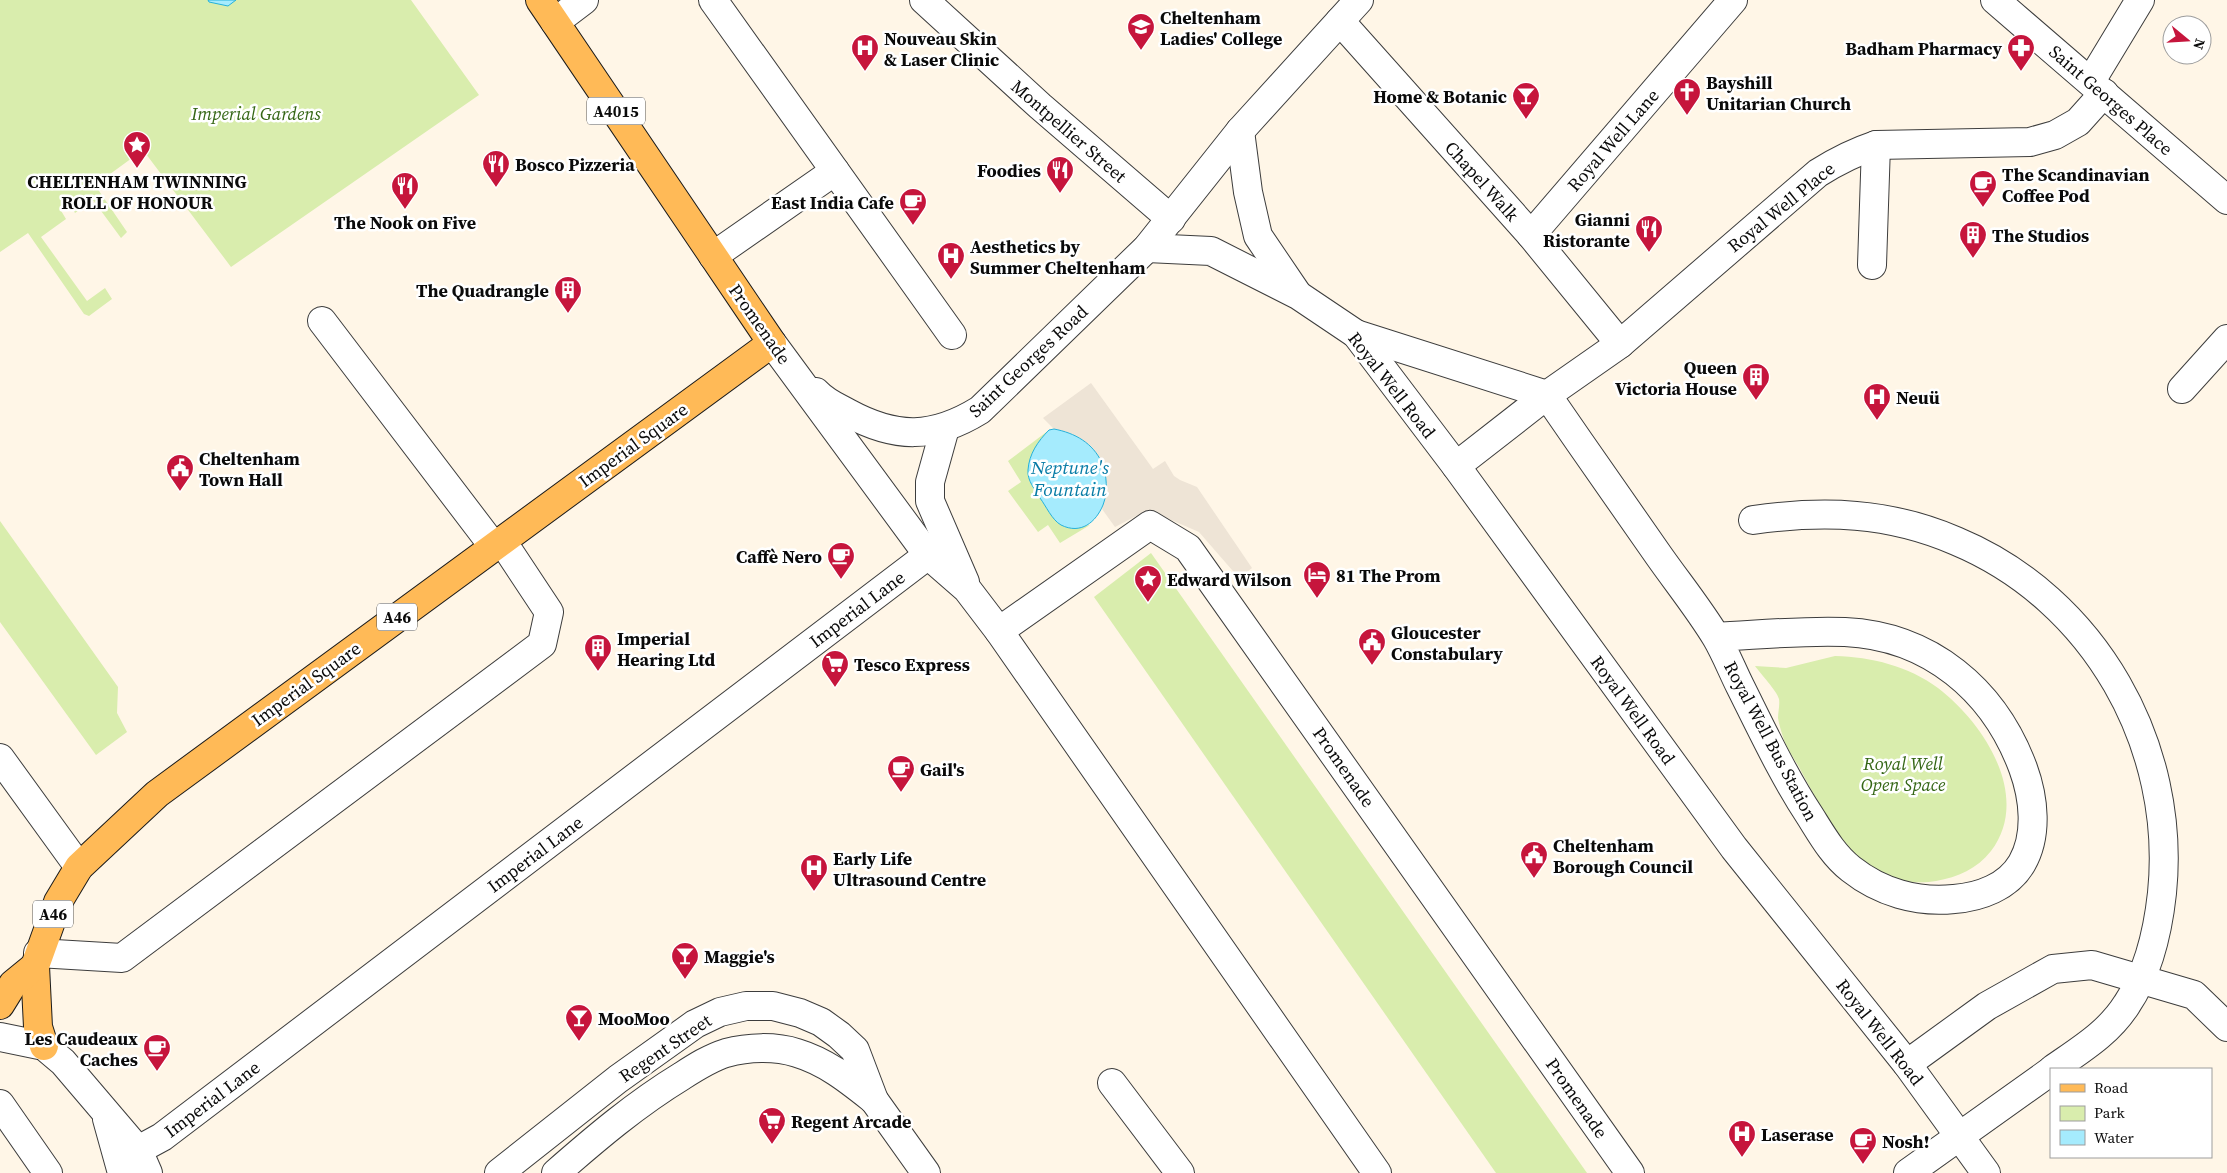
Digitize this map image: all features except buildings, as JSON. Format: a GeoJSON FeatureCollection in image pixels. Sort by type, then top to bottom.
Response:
{"type":"FeatureCollection","features":[{"type":"Feature","properties":{"kind":"main road","name":"Promenade"},"geometry":{"type":"LineString","coordinates":[[548,11],[772,343]]}},
{"type":"Feature","properties":{"kind":"main road","name":"Imperial Square"},"geometry":{"type":"LineString","coordinates":[[79,867],[157,794],[772,343]]}},
{"type":"Feature","properties":{"kind":"main road","name":"A46"},"geometry":{"type":"LineString","coordinates":[[0,1004],[13,984],[37,960],[58,902],[79,867]]}},
{"type":"Feature","properties":{"kind":"main road"},"geometry":{"type":"LineString","coordinates":[[37,960],[38,1027],[44,1046]]}},
{"type":"Feature","properties":{"kind":"street"},"geometry":{"type":"LineString","coordinates":[[548,11],[584,0]]}},
{"type":"Feature","properties":{"kind":"street"},"geometry":{"type":"LineString","coordinates":[[713,0],[952,335]]}},
{"type":"Feature","properties":{"kind":"street","name":"Montpellier Street"},"geometry":{"type":"LineString","coordinates":[[924,0],[1040,106],[1171,219]]}},
{"type":"Feature","properties":{"kind":"street","name":"Saint Georges Road"},"geometry":{"type":"LineString","coordinates":[[772,343],[822,399],[868,424],[901,432],[923,432],[945,428],[963,420],[980,410],[1147,248],[1240,131],[1359,0]]}},
{"type":"Feature","properties":{"kind":"street","name":"Royal Well Lane"},"geometry":{"type":"LineString","coordinates":[[1531,235],[1733,0]]}},
{"type":"Feature","properties":{"kind":"street","name":"Saint Georges Place"},"geometry":{"type":"LineString","coordinates":[[1995,0],[2227,200]]}},
{"type":"Feature","properties":{"kind":"street","name":"Royal Well Place"},"geometry":{"type":"LineString","coordinates":[[1456,466],[1546,395],[1620,344],[1818,172],[1856,151],[1876,145],[2030,142],[2055,135],[2078,122],[2098,87],[2140,0]]}},
{"type":"Feature","properties":{"kind":"street","name":"Chapel Walk"},"geometry":{"type":"LineString","coordinates":[[1340,22],[1531,235],[1620,344]]}},
{"type":"Feature","properties":{"kind":"street","name":"Royal Well Road"},"geometry":{"type":"LineString","coordinates":[[1240,131],[1248,192],[1258,236],[1298,295]]}},
{"type":"Feature","properties":{"kind":"street"},"geometry":{"type":"LineString","coordinates":[[1872,265],[1876,145]]}},
{"type":"Feature","properties":{"kind":"street"},"geometry":{"type":"LineString","coordinates":[[714,256],[835,171]]}},
{"type":"Feature","properties":{"kind":"street","name":"Royal Well Road"},"geometry":{"type":"LineString","coordinates":[[1147,248],[1211,251],[1298,295],[1356,334],[1456,466],[1734,848],[1907,1064],[1986,1173]]}},
{"type":"Feature","properties":{"kind":"street"},"geometry":{"type":"LineString","coordinates":[[37,960],[122,958],[542,644],[549,612],[498,544],[322,321]]}},
{"type":"Feature","properties":{"kind":"street"},"geometry":{"type":"LineString","coordinates":[[1356,334],[1546,395]]}},
{"type":"Feature","properties":{"kind":"street"},"geometry":{"type":"LineString","coordinates":[[2182,389],[2227,339]]}},
{"type":"Feature","properties":{"kind":"street","name":"Promenade"},"geometry":{"type":"LineString","coordinates":[[772,343],[928,555],[968,589],[999,631],[1377,1173]]}},
{"type":"Feature","properties":{"kind":"street","name":"Royal Well Bus Station"},"geometry":{"type":"LineString","coordinates":[[1546,395],[1716,637],[1792,790],[1824,839],[1850,868],[1866,879],[1892,892],[1921,899],[1942,900],[1962,899],[1982,894],[2001,886],[2016,872],[2030,844],[2033,825],[2025,772],[2013,742],[1996,714],[1977,690],[1954,671],[1929,655],[1902,643],[1873,635],[1843,631],[1716,637]]}},
{"type":"Feature","properties":{"kind":"street"},"geometry":{"type":"LineString","coordinates":[[945,428],[930,482],[930,501],[968,589]]}},
{"type":"Feature","properties":{"kind":"street"},"geometry":{"type":"LineString","coordinates":[[1753,520],[1794,514],[1844,514],[1877,517],[1918,527],[1949,538],[1994,560],[2029,583],[2060,610],[2089,641],[2113,675],[2132,711],[2147,749],[2158,789],[2163,830],[2164,871],[2160,912],[2151,952],[2128,1004],[2104,1033],[2055,1068]]}},
{"type":"Feature","properties":{"kind":"street","name":"Promenade"},"geometry":{"type":"LineString","coordinates":[[999,631],[1146,520],[1188,548],[1630,1173]]}},
{"type":"Feature","properties":{"kind":"street","name":"Imperial Lane"},"geometry":{"type":"LineString","coordinates":[[143,1161],[162,1137],[928,555]]}},
{"type":"Feature","properties":{"kind":"street"},"geometry":{"type":"LineString","coordinates":[[0,758],[79,867]]}},
{"type":"Feature","properties":{"kind":"street"},"geometry":{"type":"LineString","coordinates":[[1907,1064],[1987,1006],[2053,969],[2092,965],[2140,978],[2194,996],[2227,1027]]}},
{"type":"Feature","properties":{"kind":"street","name":"Regent Street"},"geometry":{"type":"LineString","coordinates":[[499,1173],[618,1079],[695,1024],[720,1012],[746,1006],[773,1006],[800,1012],[821,1022],[839,1035],[855,1050],[874,1100],[926,1173]]}},
{"type":"Feature","properties":{"kind":"street"},"geometry":{"type":"LineString","coordinates":[[0,1037],[44,1046],[63,1062],[143,1161]]}},
{"type":"Feature","properties":{"kind":"street","name":"Regent Street"},"geometry":{"type":"LineString","coordinates":[[556,1173],[605,1131],[656,1092],[703,1063],[725,1054],[748,1049],[773,1048],[796,1052],[817,1060],[837,1071],[874,1100]]}},
{"type":"Feature","properties":{"kind":"street"},"geometry":{"type":"LineString","coordinates":[[1908,1173],[2050,1071]]}},
{"type":"Feature","properties":{"kind":"street"},"geometry":{"type":"LineString","coordinates":[[1112,1083],[1180,1173]]}},
{"type":"Feature","properties":{"kind":"street"},"geometry":{"type":"LineString","coordinates":[[0,1104],[48,1173]]}},
{"type":"Feature","properties":{"kind":"street"},"geometry":{"type":"LineString","coordinates":[[106,1113],[122,1173]]}},
{"type":"Feature","properties":{"kind":"green space","name":"Imperial Gardens"},"geometry":{"type":"Polygon","coordinates":[[[0,0],[411,0],[479,95],[231,267],[143,150],[95,185],[127,232],[121,238],[93,200],[75,213],[69,203],[60,209],[66,219],[41,237],[87,301],[105,288],[112,299],[89,316],[84,314],[28,233],[0,252],[0,0]]]}},
{"type":"Feature","properties":{"kind":"green space"},"geometry":{"type":"Polygon","coordinates":[[[1049,430],[1036,447],[1030,461],[1028,475],[1030,482],[1079,527],[1090,525],[1060,543],[1048,525],[1038,532],[1008,491],[1021,482],[1008,461],[1049,430]]]}},
{"type":"Feature","properties":{"kind":"green space"},"geometry":{"type":"Polygon","coordinates":[[[0,521],[118,687],[117,713],[127,732],[96,755],[0,622],[0,521]]]}},
{"type":"Feature","properties":{"kind":"green space"},"geometry":{"type":"Polygon","coordinates":[[[1151,553],[1587,1173],[1496,1173],[1094,597],[1151,553]]]}},
{"type":"Feature","properties":{"kind":"green space","name":"Royal Well Open Space"},"geometry":{"type":"Polygon","coordinates":[[[1835,656],[1862,658],[1889,664],[1926,680],[1955,703],[1986,741],[1997,762],[2004,785],[2006,808],[2002,830],[1991,851],[1980,863],[1952,877],[1936,881],[1905,881],[1885,875],[1867,865],[1850,848],[1833,826],[1784,741],[1778,718],[1778,696],[1755,666],[1786,668],[1835,656]]]}},
{"type":"Feature","properties":{"kind":"shaded area"},"geometry":{"type":"Polygon","coordinates":[[[1091,383],[1153,469],[1165,461],[1174,476],[1197,487],[1252,568],[1239,578],[1199,532],[1155,513],[1136,516],[1115,527],[1102,509],[1107,487],[1099,457],[1076,436],[1054,429],[1043,418],[1091,383]]]}},
{"type":"Feature","properties":{"kind":"water"},"geometry":{"type":"Polygon","coordinates":[[[208,0],[236,0],[228,6],[209,2],[208,0]]]}},
{"type":"Feature","properties":{"kind":"water","name":"Neptune's Fountain"},"geometry":{"type":"Polygon","coordinates":[[[1054,429],[1069,433],[1082,440],[1094,450],[1104,468],[1106,478],[1105,500],[1096,517],[1081,528],[1068,528],[1058,523],[1049,513],[1029,478],[1030,459],[1035,448],[1049,430],[1054,429]]]}},
{"type":"Feature","properties":{"kind":"place","name":"Cheltenham Ladies' College"},"geometry":{"type":"Point","coordinates":[1141,51]}},
{"type":"Feature","properties":{"kind":"place","name":"Nouveau Skin & Laser Clinic"},"geometry":{"type":"Point","coordinates":[865,72]}},
{"type":"Feature","properties":{"kind":"place","name":"Badham Pharmacy"},"geometry":{"type":"Point","coordinates":[2021,72]}},
{"type":"Feature","properties":{"kind":"place","name":"Bayshill Unitarian Church"},"geometry":{"type":"Point","coordinates":[1687,116]}},
{"type":"Feature","properties":{"kind":"place","name":"Home & Botanic"},"geometry":{"type":"Point","coordinates":[1526,120]}},
{"type":"Feature","properties":{"kind":"place","name":"CHELTENHAM TWINNING ROLL OF HONOUR"},"geometry":{"type":"Point","coordinates":[137,169]}},
{"type":"Feature","properties":{"kind":"place","name":"Bosco Pizzeria"},"geometry":{"type":"Point","coordinates":[496,188]}},
{"type":"Feature","properties":{"kind":"place","name":"Foodies"},"geometry":{"type":"Point","coordinates":[1060,194]}},
{"type":"Feature","properties":{"kind":"place","name":"The Scandinavian Coffee Pod"},"geometry":{"type":"Point","coordinates":[1983,208]}},
{"type":"Feature","properties":{"kind":"place","name":"The Nook on Five"},"geometry":{"type":"Point","coordinates":[405,210]}},
{"type":"Feature","properties":{"kind":"place","name":"East India Cafe"},"geometry":{"type":"Point","coordinates":[913,226]}},
{"type":"Feature","properties":{"kind":"place","name":"Gianni Ristorante"},"geometry":{"type":"Point","coordinates":[1649,253]}},
{"type":"Feature","properties":{"kind":"place","name":"The Studios"},"geometry":{"type":"Point","coordinates":[1973,259]}},
{"type":"Feature","properties":{"kind":"place","name":"Aesthetics by Summer Cheltenham"},"geometry":{"type":"Point","coordinates":[951,280]}},
{"type":"Feature","properties":{"kind":"place","name":"The Quadrangle"},"geometry":{"type":"Point","coordinates":[568,314]}},
{"type":"Feature","properties":{"kind":"place","name":"Queen Victoria House"},"geometry":{"type":"Point","coordinates":[1756,401]}},
{"type":"Feature","properties":{"kind":"place","name":"Neuü"},"geometry":{"type":"Point","coordinates":[1877,421]}},
{"type":"Feature","properties":{"kind":"place","name":"Cheltenham Town Hall"},"geometry":{"type":"Point","coordinates":[180,492]}},
{"type":"Feature","properties":{"kind":"place","name":"Caffè Nero"},"geometry":{"type":"Point","coordinates":[841,580]}},
{"type":"Feature","properties":{"kind":"place","name":"81 The Prom"},"geometry":{"type":"Point","coordinates":[1317,599]}},
{"type":"Feature","properties":{"kind":"place","name":"Edward Wilson"},"geometry":{"type":"Point","coordinates":[1148,603]}},
{"type":"Feature","properties":{"kind":"place","name":"Gloucester Constabulary"},"geometry":{"type":"Point","coordinates":[1372,666]}},
{"type":"Feature","properties":{"kind":"place","name":"Imperial Hearing Ltd"},"geometry":{"type":"Point","coordinates":[598,672]}},
{"type":"Feature","properties":{"kind":"place","name":"Tesco Express"},"geometry":{"type":"Point","coordinates":[835,688]}},
{"type":"Feature","properties":{"kind":"place","name":"Gail's"},"geometry":{"type":"Point","coordinates":[901,793]}},
{"type":"Feature","properties":{"kind":"place","name":"Cheltenham Borough Council"},"geometry":{"type":"Point","coordinates":[1534,879]}},
{"type":"Feature","properties":{"kind":"place","name":"Early Life Ultrasound Centre"},"geometry":{"type":"Point","coordinates":[814,892]}},
{"type":"Feature","properties":{"kind":"place","name":"Maggie's"},"geometry":{"type":"Point","coordinates":[685,980]}},
{"type":"Feature","properties":{"kind":"place","name":"MooMoo"},"geometry":{"type":"Point","coordinates":[579,1042]}},
{"type":"Feature","properties":{"kind":"place","name":"Les Caudeaux Caches"},"geometry":{"type":"Point","coordinates":[157,1072]}},
{"type":"Feature","properties":{"kind":"place","name":"Regent Arcade"},"geometry":{"type":"Point","coordinates":[772,1145]}},
{"type":"Feature","properties":{"kind":"place","name":"Laserase"},"geometry":{"type":"Point","coordinates":[1742,1158]}},
{"type":"Feature","properties":{"kind":"place","name":"Nosh!"},"geometry":{"type":"Point","coordinates":[1863,1165]}}]}
